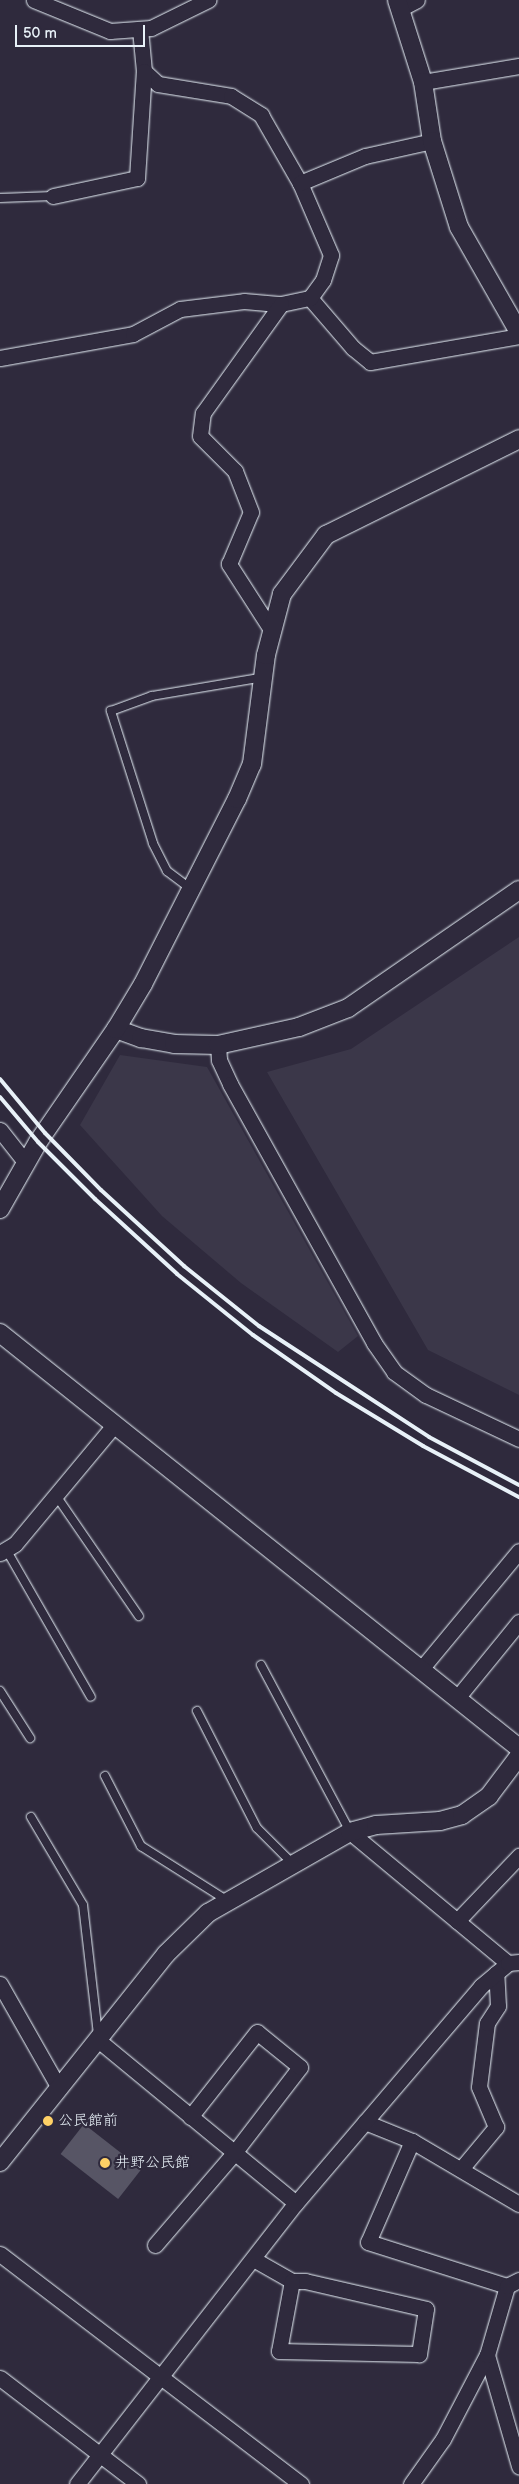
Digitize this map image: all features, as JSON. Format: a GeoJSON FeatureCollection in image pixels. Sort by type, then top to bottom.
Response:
{"type":"FeatureCollection","features":[{"type":"Feature","properties":{"kind":"street"},"geometry":{"type":"LineString","coordinates":[[34,0],[110,31],[151,28],[208,0]]}},
{"type":"Feature","properties":{"kind":"street"},"geometry":{"type":"LineString","coordinates":[[417,0],[399,4],[423,82],[432,141],[460,227],[519,332]]}},
{"type":"Feature","properties":{"kind":"street"},"geometry":{"type":"LineString","coordinates":[[53,196],[137,178],[144,71],[140,29]]}},
{"type":"Feature","properties":{"kind":"street"},"geometry":{"type":"LineString","coordinates":[[423,82],[519,66]]}},
{"type":"Feature","properties":{"kind":"street"},"geometry":{"type":"LineString","coordinates":[[0,358],[133,334],[180,309],[244,301],[281,304],[310,298],[323,280],[331,255],[300,183],[261,115],[231,96],[158,84],[144,71]]}},
{"type":"Feature","properties":{"kind":"street"},"geometry":{"type":"LineString","coordinates":[[300,183],[365,156],[432,141]]}},
{"type":"Feature","properties":{"kind":"street"},"geometry":{"type":"LineString","coordinates":[[310,298],[353,348],[370,362],[519,336]]}},
{"type":"Feature","properties":{"kind":"street"},"geometry":{"type":"LineString","coordinates":[[272,631],[229,564],[251,512],[235,471],[200,436],[202,413],[281,304]]}},
{"type":"Feature","properties":{"kind":"street"},"geometry":{"type":"LineString","coordinates":[[0,1208],[26,1163],[116,1029],[191,889],[252,764],[272,631],[282,594],[326,535],[519,439]]}},
{"type":"Feature","properties":{"kind":"street"},"geometry":{"type":"LineString","coordinates":[[116,1029],[142,1038],[174,1044],[218,1045],[291,1030],[348,1008],[519,890]]}},
{"type":"Feature","properties":{"kind":"street"},"geometry":{"type":"LineString","coordinates":[[218,1045],[219,1060],[230,1084],[374,1343],[394,1372],[426,1395],[519,1439]]}},
{"type":"Feature","properties":{"kind":"street"},"geometry":{"type":"LineString","coordinates":[[0,1130],[26,1163]]}},
{"type":"Feature","properties":{"kind":"street"},"geometry":{"type":"LineString","coordinates":[[0,1333],[519,1748]]}},
{"type":"Feature","properties":{"kind":"street"},"geometry":{"type":"LineString","coordinates":[[4,1552],[115,1424]]}},
{"type":"Feature","properties":{"kind":"street"},"geometry":{"type":"LineString","coordinates":[[420,1669],[519,1551]]}},
{"type":"Feature","properties":{"kind":"street"},"geometry":{"type":"LineString","coordinates":[[457,1698],[519,1622]]}},
{"type":"Feature","properties":{"kind":"street"},"geometry":{"type":"LineString","coordinates":[[1,2157],[186,1931],[228,1901],[292,1863],[350,1832],[376,1825],[440,1821],[462,1815],[489,1796],[519,1756]]}},
{"type":"Feature","properties":{"kind":"street"},"geometry":{"type":"LineString","coordinates":[[350,1832],[508,1966]]}},
{"type":"Feature","properties":{"kind":"street"},"geometry":{"type":"LineString","coordinates":[[457,1922],[519,1856]]}},
{"type":"Feature","properties":{"kind":"street"},"geometry":{"type":"LineString","coordinates":[[77,2484],[255,2260],[296,2203],[481,1986],[508,1966]]}},
{"type":"Feature","properties":{"kind":"street"},"geometry":{"type":"LineString","coordinates":[[461,2169],[496,2127],[479,2088],[487,2024],[498,2006],[508,1966]]}},
{"type":"Feature","properties":{"kind":"street"},"geometry":{"type":"LineString","coordinates":[[0,1984],[59,2088]]}},
{"type":"Feature","properties":{"kind":"street"},"geometry":{"type":"LineString","coordinates":[[155,2245],[234,2153],[300,2067],[257,2032],[190,2117]]}},
{"type":"Feature","properties":{"kind":"street"},"geometry":{"type":"LineString","coordinates":[[98,2040],[296,2203]]}},
{"type":"Feature","properties":{"kind":"street"},"geometry":{"type":"LineString","coordinates":[[365,2122],[412,2141],[519,2204]]}},
{"type":"Feature","properties":{"kind":"street"},"geometry":{"type":"LineString","coordinates":[[411,2484],[443,2439],[487,2355],[513,2283],[368,2242],[412,2141]]}},
{"type":"Feature","properties":{"kind":"street"},"geometry":{"type":"LineString","coordinates":[[0,2254],[301,2484]]}},
{"type":"Feature","properties":{"kind":"street"},"geometry":{"type":"LineString","coordinates":[[255,2260],[292,2281],[305,2281],[426,2309],[419,2354],[279,2350],[292,2281]]}},
{"type":"Feature","properties":{"kind":"street"},"geometry":{"type":"LineString","coordinates":[[487,2355],[519,2466]]}},
{"type":"Feature","properties":{"kind":"street"},"geometry":{"type":"LineString","coordinates":[[0,2378],[138,2484]]}},
{"type":"Feature","properties":{"kind":"lane"},"geometry":{"type":"LineString","coordinates":[[0,198],[53,196]]}},
{"type":"Feature","properties":{"kind":"lane"},"geometry":{"type":"LineString","coordinates":[[191,889],[167,871],[153,843],[111,712],[152,696],[264,677]]}},
{"type":"Feature","properties":{"kind":"lane"},"geometry":{"type":"LineString","coordinates":[[55,1494],[139,1616]]}},
{"type":"Feature","properties":{"kind":"lane"},"geometry":{"type":"LineString","coordinates":[[4,1552],[91,1697]]}},
{"type":"Feature","properties":{"kind":"lane"},"geometry":{"type":"LineString","coordinates":[[261,1665],[350,1832]]}},
{"type":"Feature","properties":{"kind":"lane"},"geometry":{"type":"LineString","coordinates":[[0,1691],[30,1738]]}},
{"type":"Feature","properties":{"kind":"lane"},"geometry":{"type":"LineString","coordinates":[[197,1711],[257,1828],[292,1863]]}},
{"type":"Feature","properties":{"kind":"lane"},"geometry":{"type":"LineString","coordinates":[[104,1776],[141,1846],[228,1901]]}},
{"type":"Feature","properties":{"kind":"lane"},"geometry":{"type":"LineString","coordinates":[[31,1817],[83,1905],[98,2040]]}},
{"type":"Feature","properties":{"kind":"shaded area"},"geometry":{"type":"Polygon","coordinates":[[[519,937],[519,1395],[428,1350],[267,1072],[351,1049],[519,937]]]}},
{"type":"Feature","properties":{"kind":"shaded area"},"geometry":{"type":"Polygon","coordinates":[[[120,1055],[207,1067],[358,1336],[338,1352],[241,1283],[162,1216],[80,1125],[120,1055]]]}},
{"type":"Feature","properties":{"kind":"building"},"geometry":{"type":"Polygon","coordinates":[[[84,2124],[142,2169],[118,2199],[61,2154],[84,2124]]]}},
{"type":"Feature","properties":{"kind":"railway"},"geometry":{"type":"LineString","coordinates":[[0,1079],[45,1133],[101,1190],[184,1266],[259,1326],[429,1437],[519,1485]]}},
{"type":"Feature","properties":{"kind":"railway"},"geometry":{"type":"LineString","coordinates":[[0,1097],[38,1142],[95,1199],[177,1274],[253,1335],[336,1393],[423,1446],[519,1497]]}},
{"type":"Feature","properties":{"kind":"place","name":"公民館前"},"geometry":{"type":"Point","coordinates":[48,2121]}},
{"type":"Feature","properties":{"kind":"place","name":"井野公民館"},"geometry":{"type":"Point","coordinates":[105,2163]}}]}
